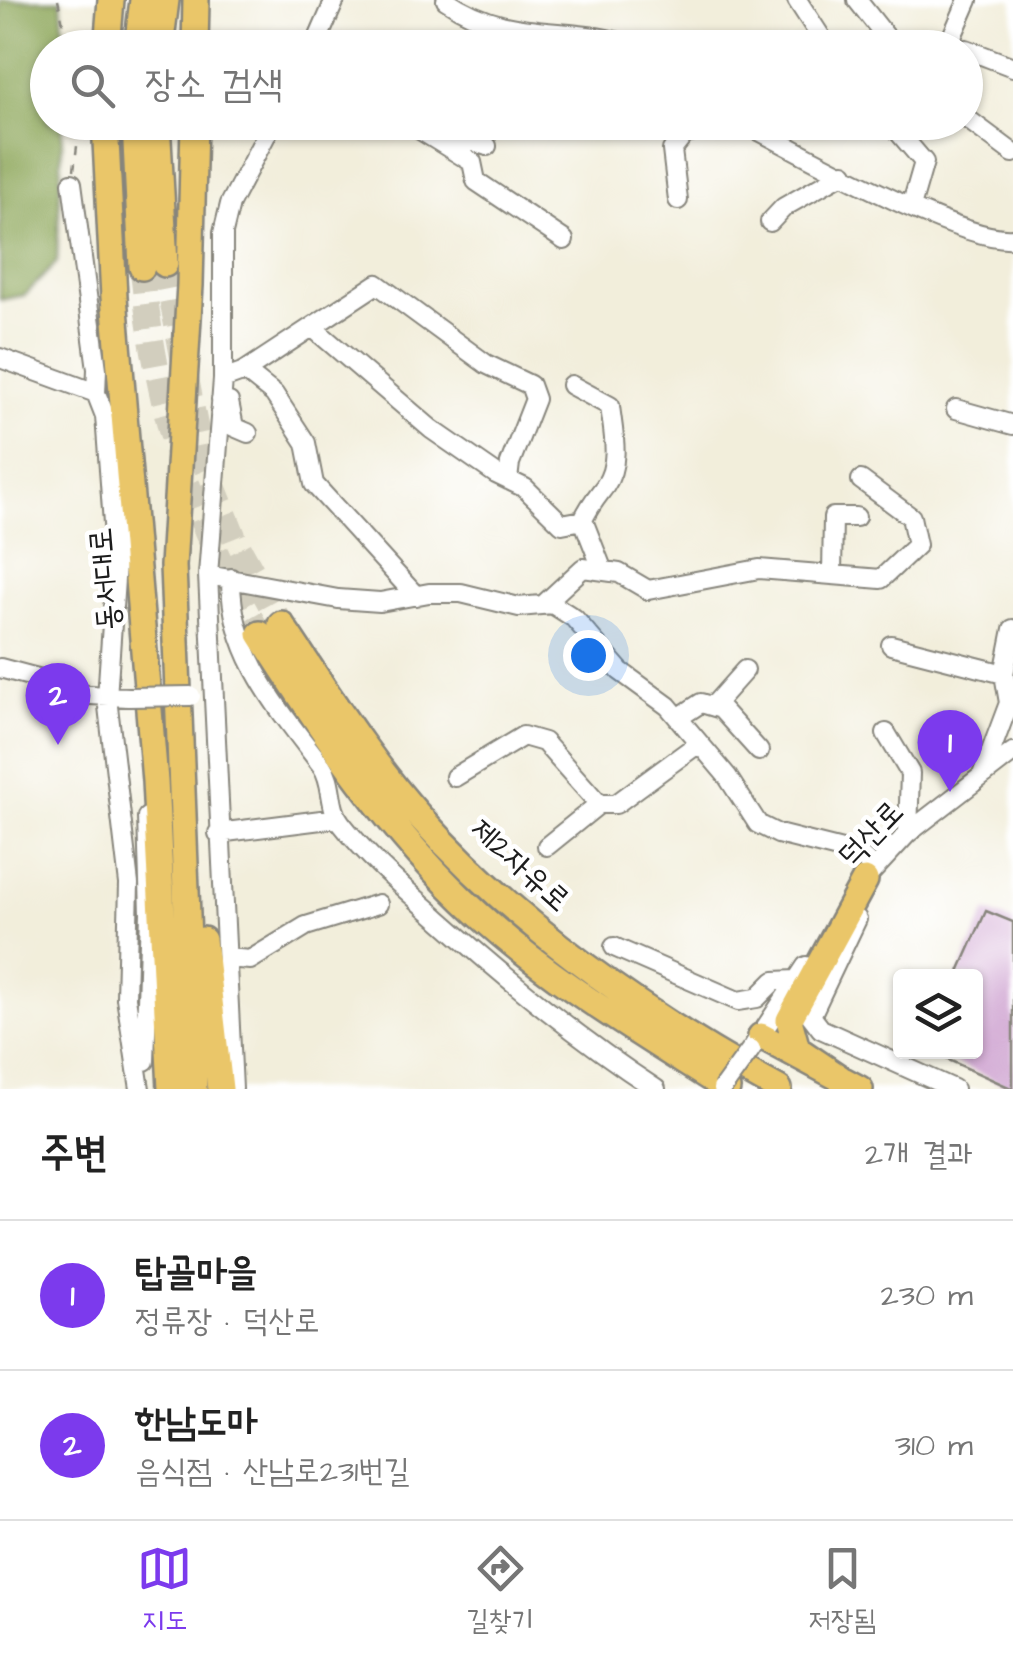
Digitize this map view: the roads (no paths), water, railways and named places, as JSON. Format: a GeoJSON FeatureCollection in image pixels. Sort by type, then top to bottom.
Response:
{"type":"FeatureCollection","features":[{"type":"Feature","properties":{"kind":"highway"},"geometry":{"type":"LineString","coordinates":[[108,30],[111,0]]}},
{"type":"Feature","properties":{"kind":"highway"},"geometry":{"type":"LineString","coordinates":[[139,30],[143,0]]}},
{"type":"Feature","properties":{"kind":"highway"},"geometry":{"type":"LineString","coordinates":[[162,30],[166,0]]}},
{"type":"Feature","properties":{"kind":"highway"},"geometry":{"type":"LineString","coordinates":[[195,30],[196,0]]}},
{"type":"Feature","properties":{"kind":"highway","name":"동서대로"},"geometry":{"type":"LineString","coordinates":[[107,140],[114,297],[151,732],[171,1089]]}},
{"type":"Feature","properties":{"kind":"highway"},"geometry":{"type":"LineString","coordinates":[[136,140],[153,266],[156,140]]}},
{"type":"Feature","properties":{"kind":"highway","name":"동서대로"},"geometry":{"type":"LineString","coordinates":[[194,140],[190,286],[173,566],[184,705],[194,1089]]}},
{"type":"Feature","properties":{"kind":"highway","name":"제2자유로"},"geometry":{"type":"LineString","coordinates":[[724,1089],[571,986],[479,916],[399,833],[344,763],[271,629],[419,816],[497,896],[587,964],[778,1089]]}},
{"type":"Feature","properties":{"kind":"highway"},"geometry":{"type":"LineString","coordinates":[[184,705],[220,1089]]}},
{"type":"Feature","properties":{"kind":"highway"},"geometry":{"type":"LineString","coordinates":[[850,1083],[798,1048],[789,1020],[870,874]]}},
{"type":"Feature","properties":{"kind":"highway"},"geometry":{"type":"LineString","coordinates":[[756,1042],[850,1083]]}},
{"type":"Feature","properties":{"kind":"street"},"geometry":{"type":"LineString","coordinates":[[322,30],[336,0]]}},
{"type":"Feature","properties":{"kind":"street"},"geometry":{"type":"LineString","coordinates":[[446,0],[461,10],[518,30]]}},
{"type":"Feature","properties":{"kind":"street"},"geometry":{"type":"LineString","coordinates":[[797,0],[816,30]]}},
{"type":"Feature","properties":{"kind":"street"},"geometry":{"type":"LineString","coordinates":[[857,0],[881,30]]}},
{"type":"Feature","properties":{"kind":"street"},"geometry":{"type":"LineString","coordinates":[[960,30],[968,0]]}},
{"type":"Feature","properties":{"kind":"street"},"geometry":{"type":"LineString","coordinates":[[983,57],[1013,68]]}},
{"type":"Feature","properties":{"kind":"street"},"geometry":{"type":"LineString","coordinates":[[983,130],[1013,152]]}},
{"type":"Feature","properties":{"kind":"street"},"geometry":{"type":"LineString","coordinates":[[233,1089],[208,575],[223,379],[223,233],[230,204],[264,140]]}},
{"type":"Feature","properties":{"kind":"street"},"geometry":{"type":"LineString","coordinates":[[437,140],[472,162],[476,181],[564,240]]}},
{"type":"Feature","properties":{"kind":"street"},"geometry":{"type":"LineString","coordinates":[[467,140],[487,146]]}},
{"type":"Feature","properties":{"kind":"street"},"geometry":{"type":"LineString","coordinates":[[678,200],[672,150],[680,140]]}},
{"type":"Feature","properties":{"kind":"street"},"geometry":{"type":"LineString","coordinates":[[777,140],[911,207],[966,229],[1013,238]]}},
{"type":"Feature","properties":{"kind":"street"},"geometry":{"type":"LineString","coordinates":[[905,140],[924,162],[911,207]]}},
{"type":"Feature","properties":{"kind":"street"},"geometry":{"type":"LineString","coordinates":[[770,222],[784,207],[844,173]]}},
{"type":"Feature","properties":{"kind":"street"},"geometry":{"type":"LineString","coordinates":[[72,182],[97,369],[96,393],[106,416],[116,564],[107,698],[128,884],[126,998],[143,1089]]}},
{"type":"Feature","properties":{"kind":"street"},"geometry":{"type":"LineString","coordinates":[[223,379],[244,371],[377,284],[486,364],[530,386],[535,399],[510,463],[508,480]]}},
{"type":"Feature","properties":{"kind":"street"},"geometry":{"type":"LineString","coordinates":[[312,327],[431,429],[525,488],[562,524],[583,520]]}},
{"type":"Feature","properties":{"kind":"street"},"geometry":{"type":"LineString","coordinates":[[0,358],[96,393]]}},
{"type":"Feature","properties":{"kind":"street"},"geometry":{"type":"LineString","coordinates":[[244,371],[274,394],[306,443],[314,484],[416,596]]}},
{"type":"Feature","properties":{"kind":"street"},"geometry":{"type":"LineString","coordinates":[[570,385],[610,406],[616,459],[607,483],[591,501],[583,520],[603,571]]}},
{"type":"Feature","properties":{"kind":"street"},"geometry":{"type":"LineString","coordinates":[[220,400],[229,402],[234,427],[248,433]]}},
{"type":"Feature","properties":{"kind":"street"},"geometry":{"type":"LineString","coordinates":[[956,409],[1013,425]]}},
{"type":"Feature","properties":{"kind":"street"},"geometry":{"type":"LineString","coordinates":[[543,605],[583,568],[619,573],[648,590],[759,569],[881,579],[917,545],[911,517],[861,480]]}},
{"type":"Feature","properties":{"kind":"street"},"geometry":{"type":"LineString","coordinates":[[832,574],[833,517],[856,517]]}},
{"type":"Feature","properties":{"kind":"street"},"geometry":{"type":"LineString","coordinates":[[208,575],[338,599],[380,602],[462,593],[519,606],[552,604],[574,618],[620,671],[654,693],[678,718],[758,824],[778,834],[858,854],[870,874],[866,900],[811,1016],[821,1029],[954,1089]]}},
{"type":"Feature","properties":{"kind":"street"},"geometry":{"type":"LineString","coordinates":[[231,578],[236,636],[287,721],[326,772],[337,818],[402,889],[484,959],[586,1042],[656,1089]]}},
{"type":"Feature","properties":{"kind":"street"},"geometry":{"type":"LineString","coordinates":[[982,776],[1009,704],[1004,674],[1013,629]]}},
{"type":"Feature","properties":{"kind":"street"},"geometry":{"type":"LineString","coordinates":[[891,645],[1004,674]]}},
{"type":"Feature","properties":{"kind":"street"},"geometry":{"type":"LineString","coordinates":[[0,668],[45,680],[70,694],[184,705],[216,697]]}},
{"type":"Feature","properties":{"kind":"street"},"geometry":{"type":"LineString","coordinates":[[713,706],[746,670]]}},
{"type":"Feature","properties":{"kind":"street"},"geometry":{"type":"LineString","coordinates":[[678,718],[701,702],[721,708],[759,750]]}},
{"type":"Feature","properties":{"kind":"street"},"geometry":{"type":"LineString","coordinates":[[143,1089],[150,914],[146,842],[151,732]]}},
{"type":"Feature","properties":{"kind":"street"},"geometry":{"type":"LineString","coordinates":[[997,732],[1013,751]]}},
{"type":"Feature","properties":{"kind":"street"},"geometry":{"type":"LineString","coordinates":[[886,733],[910,773],[908,833]]}},
{"type":"Feature","properties":{"kind":"street"},"geometry":{"type":"LineString","coordinates":[[455,777],[523,736],[544,742],[600,804]]}},
{"type":"Feature","properties":{"kind":"street"},"geometry":{"type":"LineString","coordinates":[[547,846],[600,804],[616,804],[699,743]]}},
{"type":"Feature","properties":{"kind":"street","name":"덕산로"},"geometry":{"type":"LineString","coordinates":[[724,1089],[870,874],[908,833],[1013,751]]}},
{"type":"Feature","properties":{"kind":"street"},"geometry":{"type":"LineString","coordinates":[[218,833],[337,818]]}},
{"type":"Feature","properties":{"kind":"street"},"geometry":{"type":"LineString","coordinates":[[226,958],[250,960],[306,926],[378,904]]}},
{"type":"Feature","properties":{"kind":"street"},"geometry":{"type":"LineString","coordinates":[[614,946],[738,1001],[758,998],[774,981],[796,980]]}},
{"type":"Feature","properties":{"kind":"tunnel"},"geometry":{"type":"LineString","coordinates":[[165,264],[201,455],[236,542],[281,624]]}},
{"type":"Feature","properties":{"kind":"tunnel"},"geometry":{"type":"LineString","coordinates":[[142,267],[156,367],[179,458],[212,545],[260,634]]}},
{"type":"Feature","properties":{"kind":"place","name":"한남도마"},"geometry":{"type":"Point","coordinates":[58,745]}},
{"type":"Feature","properties":{"kind":"place","name":"탑골마을"},"geometry":{"type":"Point","coordinates":[950,792]}}]}
